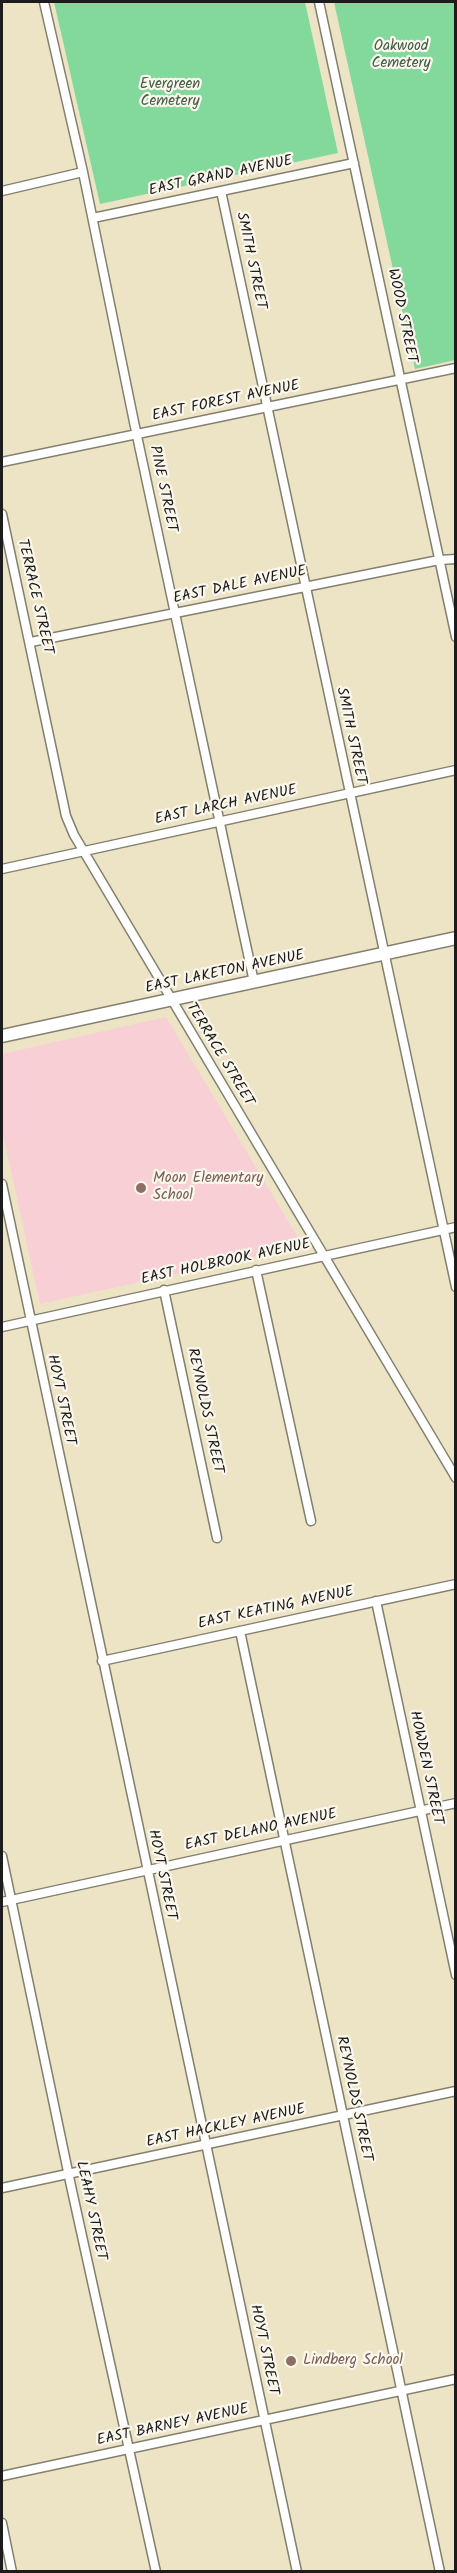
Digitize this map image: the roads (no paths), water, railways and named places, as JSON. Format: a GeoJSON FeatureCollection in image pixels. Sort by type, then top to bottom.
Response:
{"type":"FeatureCollection","features":[{"type":"Feature","properties":{"kind":"main road","name":"EAST LAKETON AVENUE"},"geometry":{"type":"LineString","coordinates":[[2,1036],[456,938]]}},
{"type":"Feature","properties":{"kind":"street","name":"PINE STREET"},"geometry":{"type":"LineString","coordinates":[[44,2],[93,218],[254,981]]}},
{"type":"Feature","properties":{"kind":"street","name":"WOOD STREET"},"geometry":{"type":"LineString","coordinates":[[319,2],[456,637]]}},
{"type":"Feature","properties":{"kind":"street","name":"EAST GRAND AVENUE"},"geometry":{"type":"LineString","coordinates":[[93,218],[354,163]]}},
{"type":"Feature","properties":{"kind":"street"},"geometry":{"type":"LineString","coordinates":[[2,191],[83,172]]}},
{"type":"Feature","properties":{"kind":"street","name":"SMITH STREET"},"geometry":{"type":"LineString","coordinates":[[221,190],[456,1287]]}},
{"type":"Feature","properties":{"kind":"street","name":"EAST FOREST AVENUE"},"geometry":{"type":"LineString","coordinates":[[2,462],[456,369]]}},
{"type":"Feature","properties":{"kind":"street","name":"TERRACE STREET"},"geometry":{"type":"LineString","coordinates":[[2,514],[66,816],[83,851],[456,1478]]}},
{"type":"Feature","properties":{"kind":"street","name":"EAST DALE AVENUE"},"geometry":{"type":"LineString","coordinates":[[30,642],[439,560],[456,559]]}},
{"type":"Feature","properties":{"kind":"street","name":"EAST LARCH AVENUE"},"geometry":{"type":"LineString","coordinates":[[2,869],[456,770]]}},
{"type":"Feature","properties":{"kind":"street","name":"HOYT STREET"},"geometry":{"type":"LineString","coordinates":[[2,1184],[146,1870],[297,2571]]}},
{"type":"Feature","properties":{"kind":"street","name":"EAST HOLBROOK AVENUE"},"geometry":{"type":"LineString","coordinates":[[2,1327],[456,1227]]}},
{"type":"Feature","properties":{"kind":"street"},"geometry":{"type":"LineString","coordinates":[[256,1270],[311,1521]]}},
{"type":"Feature","properties":{"kind":"street","name":"REYNOLDS STREET"},"geometry":{"type":"LineString","coordinates":[[164,1290],[217,1538]]}},
{"type":"Feature","properties":{"kind":"street","name":"EAST KEATING AVENUE"},"geometry":{"type":"LineString","coordinates":[[102,1661],[456,1584]]}},
{"type":"Feature","properties":{"kind":"street","name":"HOWDEN STREET"},"geometry":{"type":"LineString","coordinates":[[376,1601],[456,1975]]}},
{"type":"Feature","properties":{"kind":"street","name":"REYNOLDS STREET"},"geometry":{"type":"LineString","coordinates":[[240,1631],[440,2571]]}},
{"type":"Feature","properties":{"kind":"street","name":"EAST DELANO AVENUE"},"geometry":{"type":"LineString","coordinates":[[6,1901],[456,1803]]}},
{"type":"Feature","properties":{"kind":"street","name":"LEAHY STREET"},"geometry":{"type":"LineString","coordinates":[[2,1856],[6,1901],[156,2571]]}},
{"type":"Feature","properties":{"kind":"street","name":"EAST HACKLEY AVENUE"},"geometry":{"type":"LineString","coordinates":[[2,2188],[456,2091]]}},
{"type":"Feature","properties":{"kind":"street","name":"EAST BARNEY AVENUE"},"geometry":{"type":"LineString","coordinates":[[2,2476],[456,2379]]}},
{"type":"Feature","properties":{"kind":"street"},"geometry":{"type":"LineString","coordinates":[[2,2523],[12,2571]]}},
{"type":"Feature","properties":{"kind":"place","name":"Moon Elementary School"},"geometry":{"type":"Point","coordinates":[141,1188]}},
{"type":"Feature","properties":{"kind":"place","name":"Lindberg School"},"geometry":{"type":"Point","coordinates":[291,2361]}},
{"type":"Feature","properties":{"kind":"park label","name":"Oakwood Cemetery"},"geometry":{"type":"Point","coordinates":[401,56]}},
{"type":"Feature","properties":{"kind":"park label","name":"Evergreen Cemetery"},"geometry":{"type":"Point","coordinates":[170,94]}}]}
